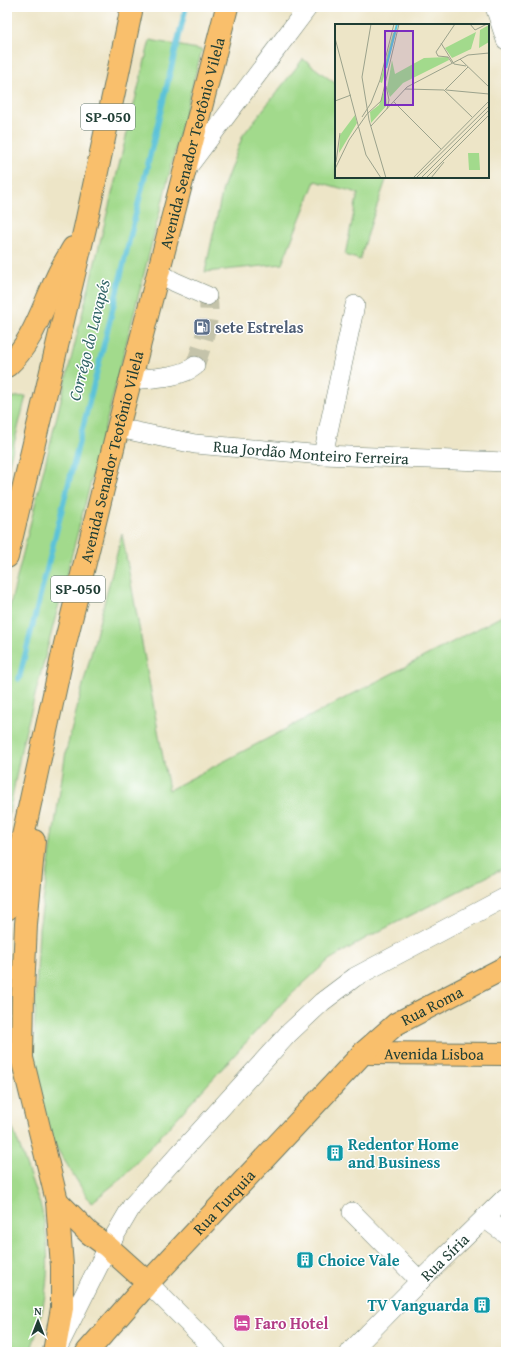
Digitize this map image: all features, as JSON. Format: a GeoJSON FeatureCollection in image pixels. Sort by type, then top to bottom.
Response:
{"type":"FeatureCollection","features":[{"type":"Feature","properties":{"kind":"main road","name":"SP-050"},"geometry":{"type":"LineString","coordinates":[[7,557],[85,228],[132,7]]}},
{"type":"Feature","properties":{"kind":"main road","name":"Avenida Senador Teotônio Vilela"},"geometry":{"type":"LineString","coordinates":[[7,907],[65,644],[118,428],[227,7]]}},
{"type":"Feature","properties":{"kind":"main road"},"geometry":{"type":"LineString","coordinates":[[7,366],[17,357],[34,327],[58,274],[85,228]]}},
{"type":"Feature","properties":{"kind":"main road"},"geometry":{"type":"LineString","coordinates":[[42,752],[26,924],[22,1058],[57,1201],[62,1266],[62,1308],[55,1352]]}},
{"type":"Feature","properties":{"kind":"main road","name":"Rua Roma"},"geometry":{"type":"LineString","coordinates":[[363,1053],[396,1024],[506,967]]}},
{"type":"Feature","properties":{"kind":"main road","name":"Avenida Lisboa"},"geometry":{"type":"LineString","coordinates":[[363,1053],[506,1054]]}},
{"type":"Feature","properties":{"kind":"main road","name":"Rua Turquia"},"geometry":{"type":"LineString","coordinates":[[87,1352],[148,1284],[363,1053]]}},
{"type":"Feature","properties":{"kind":"main road"},"geometry":{"type":"LineString","coordinates":[[57,1201],[89,1233],[108,1247],[148,1284]]}},
{"type":"Feature","properties":{"kind":"street"},"geometry":{"type":"LineString","coordinates":[[186,170],[308,7]]}},
{"type":"Feature","properties":{"kind":"street"},"geometry":{"type":"LineString","coordinates":[[495,7],[506,40]]}},
{"type":"Feature","properties":{"kind":"street"},"geometry":{"type":"LineString","coordinates":[[159,273],[175,282],[207,296]]}},
{"type":"Feature","properties":{"kind":"street"},"geometry":{"type":"LineString","coordinates":[[323,455],[355,305]]}},
{"type":"Feature","properties":{"kind":"street"},"geometry":{"type":"LineString","coordinates":[[131,380],[161,377],[189,371],[195,366]]}},
{"type":"Feature","properties":{"kind":"street","name":"Rua Jordão Monteiro Ferreira"},"geometry":{"type":"LineString","coordinates":[[118,428],[195,444],[323,455],[506,462]]}},
{"type":"Feature","properties":{"kind":"street"},"geometry":{"type":"LineString","coordinates":[[55,1352],[108,1247],[132,1206],[288,1034],[322,1002],[355,977],[506,897]]}},
{"type":"Feature","properties":{"kind":"street","name":"Rua Síria"},"geometry":{"type":"LineString","coordinates":[[350,1352],[484,1218],[504,1202]]}},
{"type":"Feature","properties":{"kind":"street"},"geometry":{"type":"LineString","coordinates":[[352,1212],[420,1281]]}},
{"type":"Feature","properties":{"kind":"street"},"geometry":{"type":"LineString","coordinates":[[484,1218],[506,1234]]}},
{"type":"Feature","properties":{"kind":"street"},"geometry":{"type":"LineString","coordinates":[[148,1284],[217,1352]]}},
{"type":"Feature","properties":{"kind":"green space"},"geometry":{"type":"Polygon","coordinates":[[[150,40],[202,50],[22,745],[7,824],[7,618],[150,40]]]}},
{"type":"Feature","properties":{"kind":"green space"},"geometry":{"type":"Polygon","coordinates":[[[303,59],[335,83],[335,178],[387,178],[360,260],[345,255],[358,193],[315,181],[282,264],[205,272],[223,188],[243,135],[303,59]]]}},
{"type":"Feature","properties":{"kind":"green space"},"geometry":{"type":"Polygon","coordinates":[[[26,396],[7,472],[7,398],[26,396]]]}},
{"type":"Feature","properties":{"kind":"green space"},"geometry":{"type":"Polygon","coordinates":[[[122,534],[169,790],[506,614],[506,867],[368,937],[329,960],[282,1003],[123,1177],[91,1203],[46,1131],[33,1058],[39,929],[66,751],[122,534]]]}},
{"type":"Feature","properties":{"kind":"green space"},"geometry":{"type":"Polygon","coordinates":[[[7,1114],[41,1208],[47,1247],[48,1265],[44,1300],[41,1318],[30,1352],[7,1352],[7,1114]]]}},
{"type":"Feature","properties":{"kind":"waterway","name":"Corrégo do Lavapés"},"geometry":{"type":"LineString","coordinates":[[19,679],[110,320],[186,7]]}},
{"type":"Feature","properties":{"kind":"tunnel"},"geometry":{"type":"LineString","coordinates":[[195,366],[208,321],[209,303],[207,296]]}},
{"type":"Feature","properties":{"kind":"place","name":"sete Estrelas"},"geometry":{"type":"Point","coordinates":[202,327]}},
{"type":"Feature","properties":{"kind":"place","name":"Redentor Home and Business"},"geometry":{"type":"Point","coordinates":[335,1153]}},
{"type":"Feature","properties":{"kind":"place","name":"Choice Vale"},"geometry":{"type":"Point","coordinates":[305,1260]}},
{"type":"Feature","properties":{"kind":"place","name":"TV Vanguarda"},"geometry":{"type":"Point","coordinates":[482,1305]}},
{"type":"Feature","properties":{"kind":"place","name":"Faro Hotel"},"geometry":{"type":"Point","coordinates":[242,1323]}}]}
